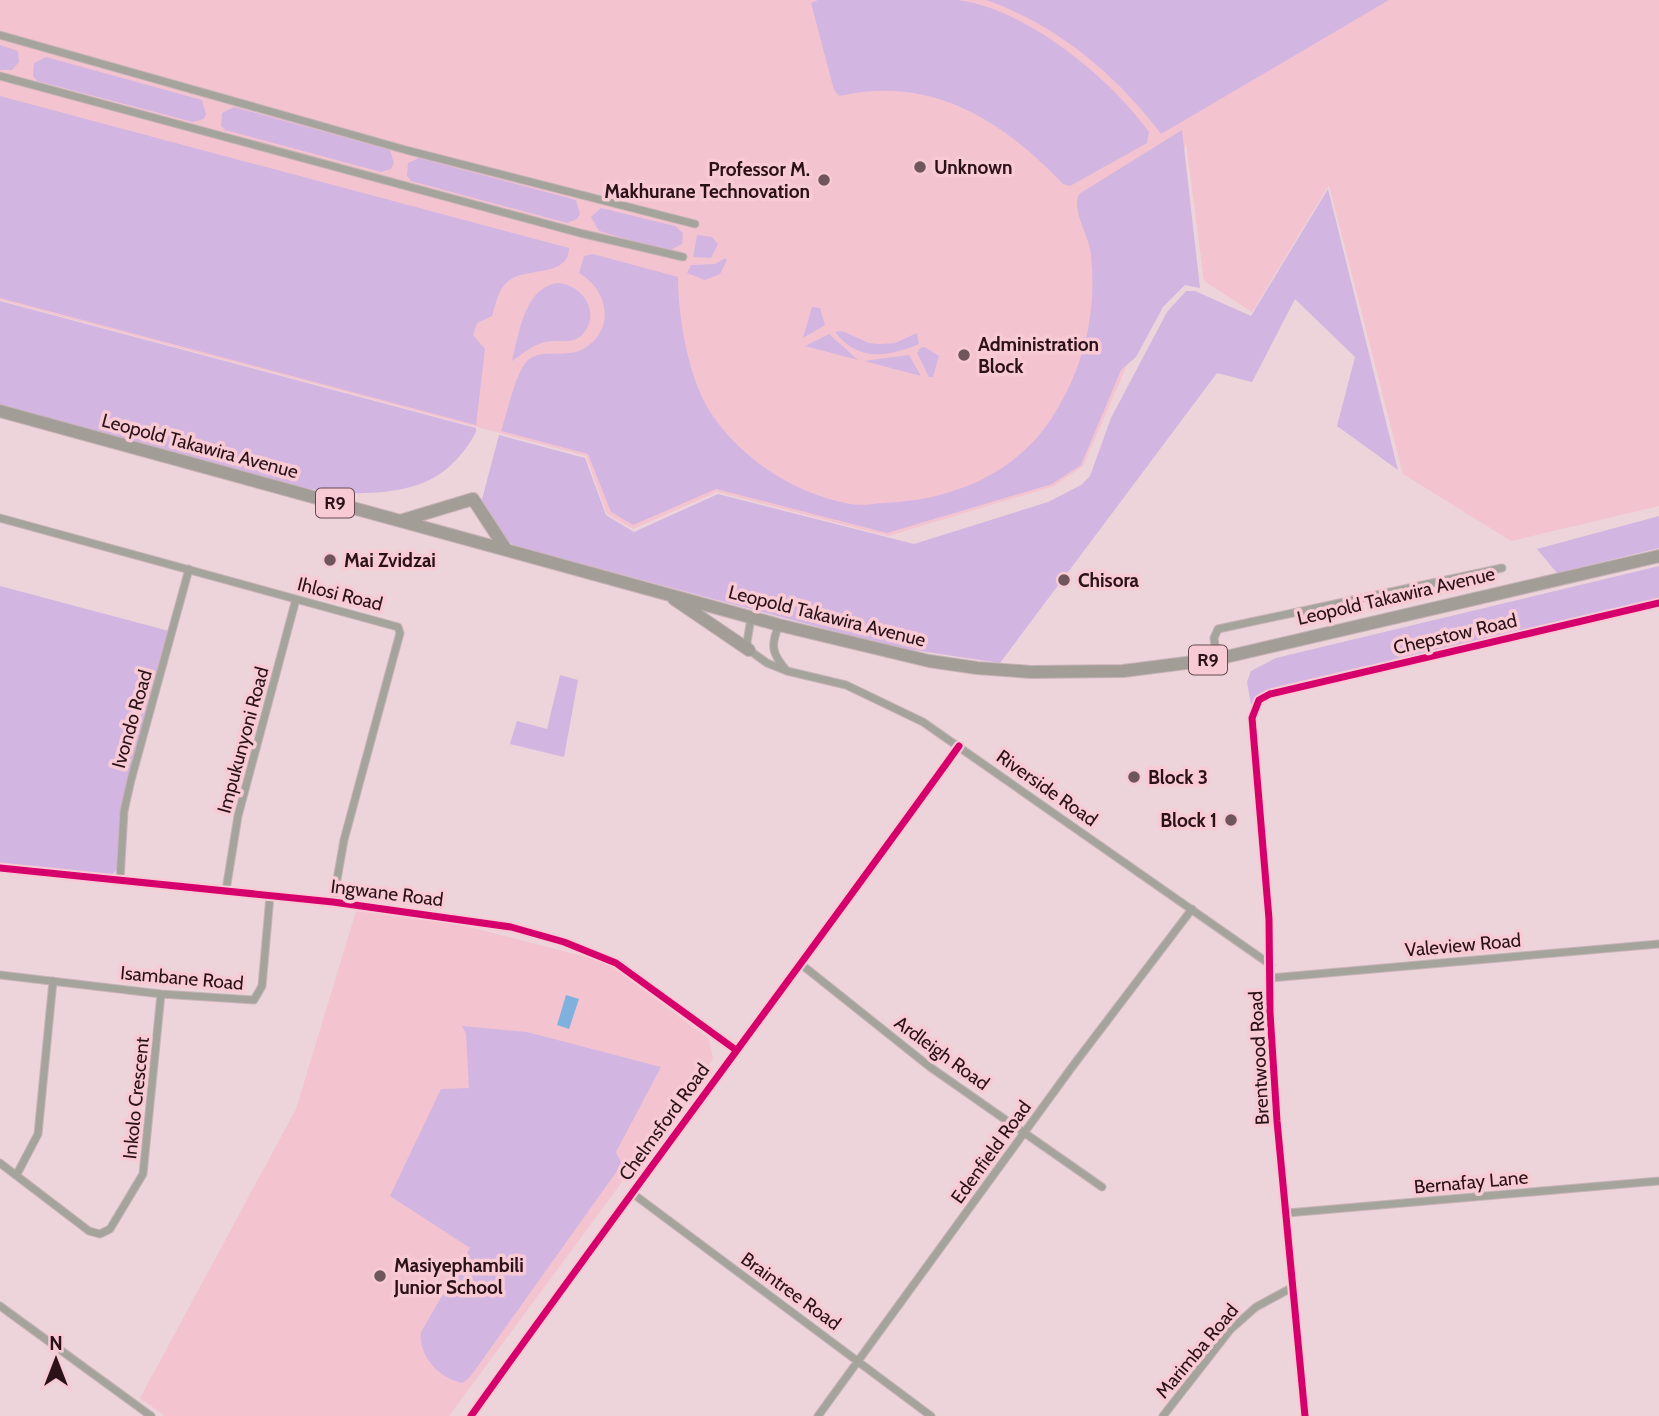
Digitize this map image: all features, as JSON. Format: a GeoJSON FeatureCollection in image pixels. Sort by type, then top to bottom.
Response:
{"type":"FeatureCollection","features":[{"type":"Feature","properties":{"kind":"highway","name":"Leopold Takawira Avenue"},"geometry":{"type":"LineString","coordinates":[[0,411],[751,618],[929,660],[1031,673],[1124,671],[1217,659],[1659,556]]}},
{"type":"Feature","properties":{"kind":"highway"},"geometry":{"type":"LineString","coordinates":[[399,521],[473,499],[487,525],[506,549]]}},
{"type":"Feature","properties":{"kind":"highway"},"geometry":{"type":"LineString","coordinates":[[669,596],[749,650]]}},
{"type":"Feature","properties":{"kind":"street"},"geometry":{"type":"LineString","coordinates":[[0,35],[406,150],[695,224]]}},
{"type":"Feature","properties":{"kind":"street"},"geometry":{"type":"LineString","coordinates":[[0,76],[580,233],[683,257]]}},
{"type":"Feature","properties":{"kind":"street","name":"Ihlosi Road"},"geometry":{"type":"LineString","coordinates":[[0,518],[395,624],[400,633],[344,840],[333,902]]}},
{"type":"Feature","properties":{"kind":"street"},"geometry":{"type":"LineString","coordinates":[[1217,659],[1214,638],[1218,629],[1502,568]]}},
{"type":"Feature","properties":{"kind":"street","name":"Ivondo Road"},"geometry":{"type":"LineString","coordinates":[[120,880],[124,811],[131,779],[189,569]]}},
{"type":"Feature","properties":{"kind":"street","name":"Impukunyoni Road"},"geometry":{"type":"LineString","coordinates":[[226,890],[239,816],[296,599]]}},
{"type":"Feature","properties":{"kind":"street","name":"Chepstow Road"},"geometry":{"type":"LineString","coordinates":[[1259,700],[1270,694],[1659,603]]}},
{"type":"Feature","properties":{"kind":"street"},"geometry":{"type":"LineString","coordinates":[[749,650],[747,634],[751,618]]}},
{"type":"Feature","properties":{"kind":"street"},"geometry":{"type":"LineString","coordinates":[[779,625],[772,649],[787,671]]}},
{"type":"Feature","properties":{"kind":"street","name":"Riverside Road"},"geometry":{"type":"LineString","coordinates":[[749,650],[766,663],[864,692],[923,722],[1271,965]]}},
{"type":"Feature","properties":{"kind":"street","name":"Brentwood Road"},"geometry":{"type":"LineString","coordinates":[[1259,700],[1252,718],[1271,965],[1277,1121],[1304,1416]]}},
{"type":"Feature","properties":{"kind":"street","name":"Chelmsford Road"},"geometry":{"type":"LineString","coordinates":[[471,1416],[959,746]]}},
{"type":"Feature","properties":{"kind":"street","name":"Ingwane Road"},"geometry":{"type":"LineString","coordinates":[[0,868],[333,902],[482,922],[564,942],[617,963],[736,1051]]}},
{"type":"Feature","properties":{"kind":"street","name":"Isambane Road"},"geometry":{"type":"LineString","coordinates":[[0,975],[161,994],[248,1001],[258,997],[262,986],[270,895]]}},
{"type":"Feature","properties":{"kind":"street","name":"Edenfield Road"},"geometry":{"type":"LineString","coordinates":[[818,1416],[1192,909]]}},
{"type":"Feature","properties":{"kind":"street","name":"Valeview Road"},"geometry":{"type":"LineString","coordinates":[[1270,978],[1659,944]]}},
{"type":"Feature","properties":{"kind":"street","name":"Ardleigh Road"},"geometry":{"type":"LineString","coordinates":[[802,965],[930,1067],[1102,1187]]}},
{"type":"Feature","properties":{"kind":"street"},"geometry":{"type":"LineString","coordinates":[[17,1174],[38,1134],[54,981]]}},
{"type":"Feature","properties":{"kind":"street","name":"Inkolo Crescent"},"geometry":{"type":"LineString","coordinates":[[0,1163],[89,1231],[100,1234],[110,1228],[132,1195],[147,1157],[161,994]]}},
{"type":"Feature","properties":{"kind":"street","name":"Bernafay Lane"},"geometry":{"type":"LineString","coordinates":[[1287,1213],[1659,1181]]}},
{"type":"Feature","properties":{"kind":"street","name":"Braintree Road"},"geometry":{"type":"LineString","coordinates":[[632,1193],[931,1416]]}},
{"type":"Feature","properties":{"kind":"street","name":"Marimba Road"},"geometry":{"type":"LineString","coordinates":[[1163,1416],[1230,1330],[1256,1307],[1293,1287]]}},
{"type":"Feature","properties":{"kind":"street"},"geometry":{"type":"LineString","coordinates":[[0,1306],[152,1416]]}},
{"type":"Feature","properties":{"kind":"shaded area"},"geometry":{"type":"Polygon","coordinates":[[[0,0],[1659,0],[1659,506],[1511,541],[1403,474],[1329,185],[1252,312],[1204,281],[1186,142],[1145,324],[1083,466],[1054,486],[888,536],[717,492],[633,529],[607,514],[586,456],[0,300],[0,0]]]}},
{"type":"Feature","properties":{"kind":"shaded area"},"geometry":{"type":"Polygon","coordinates":[[[818,0],[958,0],[984,6],[1011,17],[1038,31],[1090,69],[1149,132],[1147,143],[1070,186],[1063,184],[1015,140],[989,122],[934,97],[872,91],[839,96],[834,90],[811,3],[818,0]]]}},
{"type":"Feature","properties":{"kind":"shaded area"},"geometry":{"type":"Polygon","coordinates":[[[986,0],[1389,0],[1161,134],[1125,92],[1084,54],[1037,23],[986,0]]]}},
{"type":"Feature","properties":{"kind":"shaded area"},"geometry":{"type":"Polygon","coordinates":[[[0,45],[18,51],[19,62],[12,70],[0,70],[0,45]]]}},
{"type":"Feature","properties":{"kind":"shaded area"},"geometry":{"type":"Polygon","coordinates":[[[46,57],[202,100],[206,114],[204,119],[193,122],[37,81],[33,76],[34,63],[46,57]]]}},
{"type":"Feature","properties":{"kind":"shaded area"},"geometry":{"type":"Polygon","coordinates":[[[0,96],[569,248],[567,258],[553,268],[524,274],[507,282],[499,293],[492,316],[477,323],[473,335],[485,349],[476,425],[0,298],[0,96]]]}},
{"type":"Feature","properties":{"kind":"shaded area"},"geometry":{"type":"Polygon","coordinates":[[[234,107],[390,150],[394,163],[391,169],[381,172],[225,130],[221,126],[222,113],[234,107]]]}},
{"type":"Feature","properties":{"kind":"shaded area"},"geometry":{"type":"Polygon","coordinates":[[[1182,130],[1200,288],[1185,285],[1163,307],[1136,357],[1121,370],[1081,465],[1052,484],[887,533],[716,489],[633,525],[611,512],[588,454],[501,431],[516,383],[528,360],[533,356],[578,351],[595,340],[601,330],[604,320],[602,299],[597,289],[579,273],[584,256],[593,254],[678,277],[680,309],[690,363],[709,410],[736,444],[789,483],[829,499],[862,505],[932,497],[979,481],[1000,469],[1038,437],[1064,397],[1080,359],[1090,319],[1092,277],[1090,248],[1077,208],[1079,194],[1182,130]]]}},
{"type":"Feature","properties":{"kind":"shaded area"},"geometry":{"type":"Polygon","coordinates":[[[419,158],[576,200],[580,214],[577,219],[567,223],[411,181],[407,176],[408,163],[419,158]]]}},
{"type":"Feature","properties":{"kind":"shaded area"},"geometry":{"type":"Polygon","coordinates":[[[1328,189],[1398,470],[1337,426],[1355,357],[1295,299],[1252,382],[1217,373],[1000,663],[893,647],[516,546],[501,539],[480,507],[499,435],[585,458],[606,515],[634,532],[718,494],[914,544],[1048,502],[1081,485],[1090,476],[1111,418],[1167,312],[1186,291],[1195,291],[1251,316],[1328,189]]]}},
{"type":"Feature","properties":{"kind":"shaded area"},"geometry":{"type":"Polygon","coordinates":[[[601,208],[675,226],[683,233],[682,244],[668,251],[599,231],[591,217],[601,208]]]}},
{"type":"Feature","properties":{"kind":"shaded area"},"geometry":{"type":"Polygon","coordinates":[[[697,235],[712,237],[718,244],[711,258],[693,257],[697,235]]]}},
{"type":"Feature","properties":{"kind":"shaded area"},"geometry":{"type":"Polygon","coordinates":[[[725,258],[727,260],[720,274],[705,280],[687,273],[691,265],[715,264],[725,258]]]}},
{"type":"Feature","properties":{"kind":"shaded area"},"geometry":{"type":"Polygon","coordinates":[[[558,283],[575,289],[587,301],[590,309],[588,327],[578,338],[540,343],[512,361],[530,303],[537,293],[558,283]]]}},
{"type":"Feature","properties":{"kind":"shaded area"},"geometry":{"type":"Polygon","coordinates":[[[0,301],[476,428],[476,432],[458,458],[434,478],[414,486],[384,492],[324,491],[233,471],[0,406],[0,301]]]}},
{"type":"Feature","properties":{"kind":"shaded area"},"geometry":{"type":"Polygon","coordinates":[[[812,307],[820,308],[825,325],[803,338],[812,307]]]}},
{"type":"Feature","properties":{"kind":"shaded area"},"geometry":{"type":"Polygon","coordinates":[[[842,331],[869,343],[879,344],[895,343],[917,333],[919,344],[896,352],[874,354],[853,348],[844,342],[835,332],[842,331]]]}},
{"type":"Feature","properties":{"kind":"shaded area"},"geometry":{"type":"Polygon","coordinates":[[[829,334],[858,360],[805,346],[829,334]]]}},
{"type":"Feature","properties":{"kind":"shaded area"},"geometry":{"type":"Polygon","coordinates":[[[925,347],[939,356],[933,377],[929,377],[917,353],[920,348],[925,347]]]}},
{"type":"Feature","properties":{"kind":"shaded area"},"geometry":{"type":"Polygon","coordinates":[[[909,355],[921,376],[864,361],[909,355]]]}},
{"type":"Feature","properties":{"kind":"shaded area"},"geometry":{"type":"Polygon","coordinates":[[[1659,516],[1659,548],[1557,573],[1537,549],[1659,516]]]}},
{"type":"Feature","properties":{"kind":"shaded area"},"geometry":{"type":"Polygon","coordinates":[[[1659,566],[1659,601],[1267,691],[1251,705],[1247,682],[1251,671],[1276,658],[1659,566]]]}},
{"type":"Feature","properties":{"kind":"shaded area"},"geometry":{"type":"Polygon","coordinates":[[[0,586],[169,631],[129,778],[119,867],[112,875],[0,865],[0,586]]]}},
{"type":"Feature","properties":{"kind":"shaded area"},"geometry":{"type":"Polygon","coordinates":[[[560,675],[578,680],[564,757],[510,744],[517,721],[547,729],[560,675]]]}},
{"type":"Feature","properties":{"kind":"shaded area","name":"Masiyephambili Junior School"},"geometry":{"type":"Polygon","coordinates":[[[356,911],[462,925],[606,962],[709,1039],[713,1059],[449,1416],[165,1416],[140,1398],[296,1109],[356,911]]]}},
{"type":"Feature","properties":{"kind":"shaded area"},"geometry":{"type":"Polygon","coordinates":[[[462,1026],[527,1032],[661,1067],[616,1152],[622,1164],[470,1377],[462,1383],[445,1376],[431,1364],[423,1349],[421,1332],[470,1248],[390,1196],[441,1089],[469,1088],[466,1034],[462,1026]]]}},
{"type":"Feature","properties":{"kind":"water"},"geometry":{"type":"Polygon","coordinates":[[[566,995],[579,999],[569,1029],[557,1025],[566,995]]]}},
{"type":"Feature","properties":{"kind":"cycle path"},"geometry":{"type":"LineString","coordinates":[[1305,1416],[1277,1121],[1270,1013],[1269,919],[1252,718],[1259,700],[1270,694],[1659,603]]}},
{"type":"Feature","properties":{"kind":"cycle path"},"geometry":{"type":"LineString","coordinates":[[471,1416],[959,746]]}},
{"type":"Feature","properties":{"kind":"cycle path"},"geometry":{"type":"LineString","coordinates":[[0,868],[333,902],[511,927],[564,942],[616,963],[736,1050]]}},
{"type":"Feature","properties":{"kind":"place","name":"Unknown"},"geometry":{"type":"Point","coordinates":[920,167]}},
{"type":"Feature","properties":{"kind":"place","name":"Professor M. Makhurane Technovation"},"geometry":{"type":"Point","coordinates":[824,180]}},
{"type":"Feature","properties":{"kind":"place","name":"Administration Block"},"geometry":{"type":"Point","coordinates":[964,355]}},
{"type":"Feature","properties":{"kind":"place","name":"Mai Zvidzai"},"geometry":{"type":"Point","coordinates":[330,560]}},
{"type":"Feature","properties":{"kind":"place","name":"Chisora"},"geometry":{"type":"Point","coordinates":[1064,580]}},
{"type":"Feature","properties":{"kind":"place","name":"Block 3"},"geometry":{"type":"Point","coordinates":[1134,777]}},
{"type":"Feature","properties":{"kind":"place","name":"Block 1"},"geometry":{"type":"Point","coordinates":[1231,820]}},
{"type":"Feature","properties":{"kind":"place","name":"Masiyephambili Junior School"},"geometry":{"type":"Point","coordinates":[380,1276]}}]}
